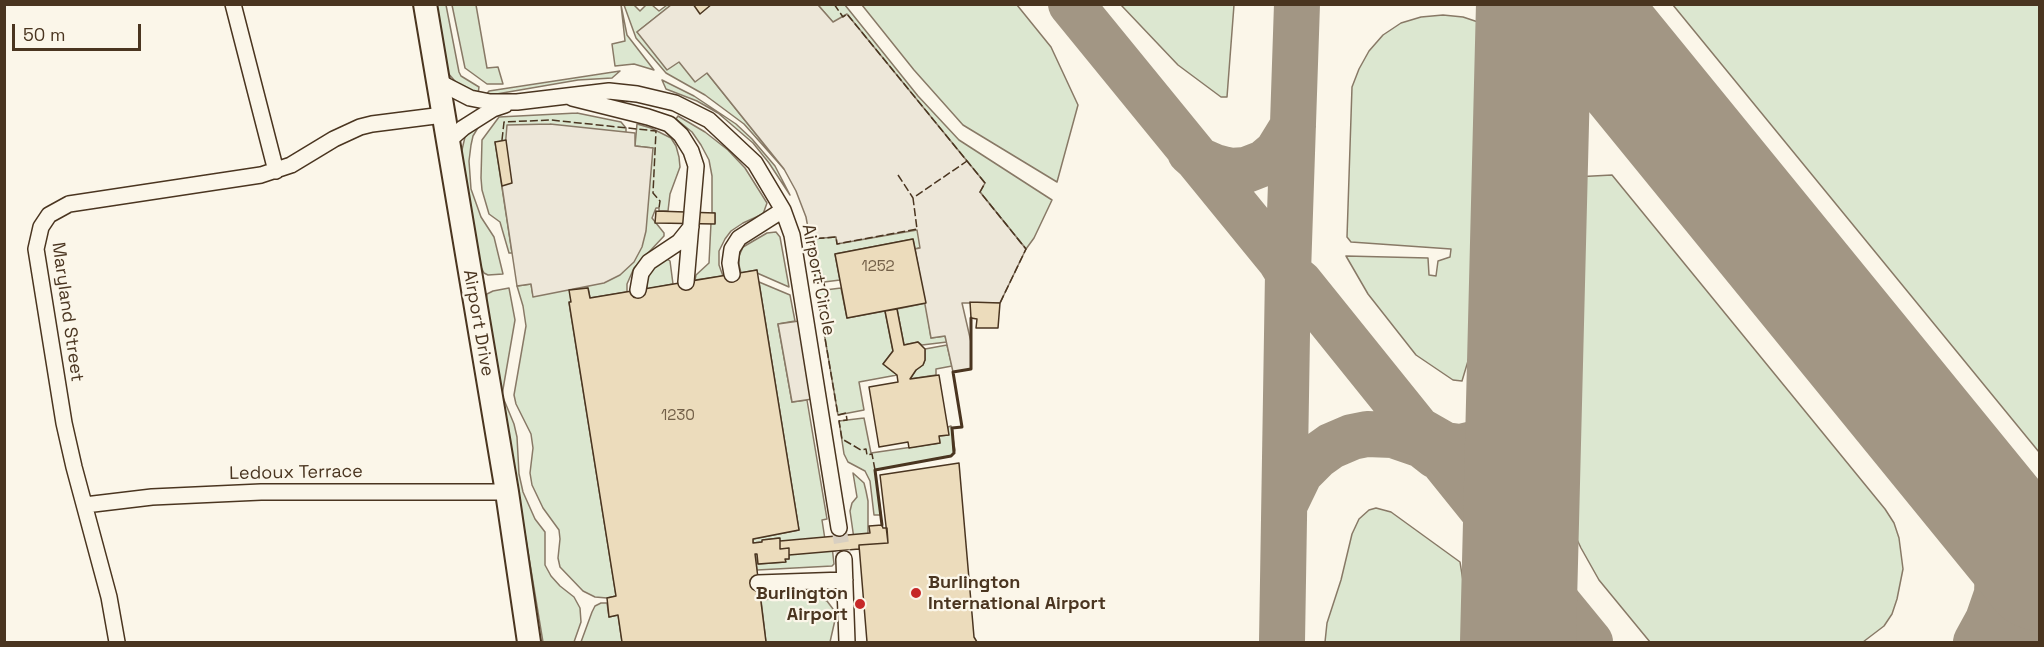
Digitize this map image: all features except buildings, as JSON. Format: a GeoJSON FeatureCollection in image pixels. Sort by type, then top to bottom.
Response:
{"type":"FeatureCollection","features":[{"type":"Feature","properties":{"kind":"main road","name":"Airport Drive"},"geometry":{"type":"LineString","coordinates":[[425,4],[507,492],[529,642]]}},
{"type":"Feature","properties":{"kind":"street"},"geometry":{"type":"LineString","coordinates":[[233,4],[276,171]]}},
{"type":"Feature","properties":{"kind":"street","name":"Airport Circle"},"geometry":{"type":"LineString","coordinates":[[437,81],[470,98],[490,102],[517,102]]}},
{"type":"Feature","properties":{"kind":"street","name":"Airport Circle"},"geometry":{"type":"LineString","coordinates":[[447,142],[463,128],[493,109],[517,102],[562,95],[609,91],[637,94],[675,103],[709,120],[733,140],[755,163],[783,210],[792,235],[839,528]]}},
{"type":"Feature","properties":{"kind":"street"},"geometry":{"type":"LineString","coordinates":[[562,95],[669,124],[681,135],[691,151],[696,166],[686,282]]}},
{"type":"Feature","properties":{"kind":"street","name":"Maryland Street"},"geometry":{"type":"LineString","coordinates":[[117,642],[109,597],[64,423],[36,249],[41,227],[50,215],[69,204],[246,179],[276,171],[360,127],[443,115]]}},
{"type":"Feature","properties":{"kind":"street"},"geometry":{"type":"LineString","coordinates":[[732,274],[730,263],[732,249],[739,238],[783,210]]}},
{"type":"Feature","properties":{"kind":"street"},"geometry":{"type":"LineString","coordinates":[[638,290],[641,273],[649,262],[679,242],[691,227]]}},
{"type":"Feature","properties":{"kind":"street","name":"Ledoux Terrace"},"geometry":{"type":"LineString","coordinates":[[85,505],[152,497],[250,492],[507,492]]}},
{"type":"Feature","properties":{"kind":"street"},"geometry":{"type":"LineString","coordinates":[[844,559],[847,642]]}},
{"type":"Feature","properties":{"kind":"street"},"geometry":{"type":"LineString","coordinates":[[758,583],[845,580]]}},
{"type":"Feature","properties":{"kind":"green space"},"geometry":{"type":"Polygon","coordinates":[[[436,5],[446,5],[459,72],[461,76],[479,87],[478,94],[461,88],[447,72],[436,5]]]}},
{"type":"Feature","properties":{"kind":"green space"},"geometry":{"type":"Polygon","coordinates":[[[452,5],[476,5],[487,68],[498,67],[503,84],[487,84],[465,68],[452,5]]]}},
{"type":"Feature","properties":{"kind":"green space"},"geometry":{"type":"Polygon","coordinates":[[[621,5],[627,35],[654,70],[634,64],[615,66],[612,44],[625,41],[621,5]]]}},
{"type":"Feature","properties":{"kind":"green space"},"geometry":{"type":"Polygon","coordinates":[[[624,5],[634,5],[640,11],[646,5],[652,5],[659,11],[671,5],[637,32],[679,62],[707,73],[784,169],[744,124],[705,95],[666,73],[636,38],[624,5]]]}},
{"type":"Feature","properties":{"kind":"green space"},"geometry":{"type":"Polygon","coordinates":[[[818,5],[845,5],[918,96],[959,140],[1052,200],[1034,238],[1026,249],[980,192],[818,5]]]}},
{"type":"Feature","properties":{"kind":"green space"},"geometry":{"type":"Polygon","coordinates":[[[862,5],[1017,5],[1051,47],[1078,105],[1057,182],[963,125],[914,70],[862,5]]]}},
{"type":"Feature","properties":{"kind":"green space"},"geometry":{"type":"Polygon","coordinates":[[[1121,5],[1234,5],[1227,97],[1221,97],[1178,65],[1121,5]]]}},
{"type":"Feature","properties":{"kind":"green space"},"geometry":{"type":"Polygon","coordinates":[[[1673,5],[2039,5],[2039,452],[1673,5]]]}},
{"type":"Feature","properties":{"kind":"green space"},"geometry":{"type":"Polygon","coordinates":[[[1443,15],[1463,17],[1487,25],[1477,331],[1462,381],[1453,380],[1416,355],[1368,294],[1346,256],[1428,258],[1429,275],[1436,276],[1438,261],[1450,257],[1451,249],[1351,242],[1347,237],[1352,87],[1359,69],[1369,51],[1383,35],[1401,23],[1421,17],[1443,15]]]}},
{"type":"Feature","properties":{"kind":"green space"},"geometry":{"type":"Polygon","coordinates":[[[620,71],[612,78],[578,80],[485,96],[489,91],[620,71]]]}},
{"type":"Feature","properties":{"kind":"green space"},"geometry":{"type":"Polygon","coordinates":[[[662,80],[694,96],[736,124],[775,166],[790,195],[753,143],[718,113],[697,101],[666,89],[662,80]]]}},
{"type":"Feature","properties":{"kind":"green space"},"geometry":{"type":"Polygon","coordinates":[[[577,113],[621,122],[626,132],[495,142],[512,253],[509,253],[500,222],[489,214],[482,190],[482,140],[499,117],[577,113]]]}},
{"type":"Feature","properties":{"kind":"green space"},"geometry":{"type":"Polygon","coordinates":[[[678,116],[705,132],[728,150],[745,168],[767,203],[763,214],[743,223],[731,231],[725,239],[719,251],[719,265],[723,276],[695,280],[696,275],[709,263],[711,223],[715,223],[715,213],[712,213],[712,176],[709,160],[701,145],[692,132],[676,119],[678,116]]]}},
{"type":"Feature","properties":{"kind":"green space"},"geometry":{"type":"Polygon","coordinates":[[[637,124],[671,138],[679,157],[680,167],[670,194],[668,211],[659,211],[659,208],[656,208],[652,218],[664,236],[634,268],[627,284],[627,292],[590,298],[588,288],[570,290],[571,302],[569,303],[616,596],[607,598],[595,597],[583,591],[560,567],[559,530],[543,508],[532,485],[531,434],[514,395],[526,326],[517,286],[531,284],[533,296],[653,148],[635,146],[637,124]]]}},
{"type":"Feature","properties":{"kind":"green space"},"geometry":{"type":"Polygon","coordinates":[[[479,126],[471,145],[469,161],[471,189],[481,217],[494,237],[503,274],[488,275],[484,273],[480,265],[461,154],[465,137],[479,126]]]}},
{"type":"Feature","properties":{"kind":"green space"},"geometry":{"type":"Polygon","coordinates":[[[1612,175],[1885,509],[1894,523],[1899,538],[1903,569],[1897,599],[1892,614],[1884,626],[1863,642],[1650,642],[1599,580],[1581,548],[1572,529],[1566,471],[1570,222],[1574,177],[1612,175]]]}},
{"type":"Feature","properties":{"kind":"green space"},"geometry":{"type":"Polygon","coordinates":[[[917,229],[930,245],[915,249],[913,239],[835,254],[840,280],[816,283],[809,231],[836,237],[837,241],[917,229]]]}},
{"type":"Feature","properties":{"kind":"green space"},"geometry":{"type":"Polygon","coordinates":[[[776,232],[780,237],[789,287],[757,273],[757,270],[741,273],[739,265],[739,256],[743,247],[767,233],[776,232]]]}},
{"type":"Feature","properties":{"kind":"green space"},"geometry":{"type":"Polygon","coordinates":[[[667,259],[670,261],[673,284],[647,289],[647,281],[654,266],[667,259]]]}},
{"type":"Feature","properties":{"kind":"green space"},"geometry":{"type":"Polygon","coordinates":[[[759,282],[790,295],[795,321],[778,324],[792,402],[807,400],[827,519],[822,520],[826,546],[832,546],[834,564],[832,566],[757,570],[755,554],[757,554],[758,564],[785,562],[785,559],[789,559],[789,549],[780,549],[779,538],[753,543],[753,539],[799,530],[759,282]]]}},
{"type":"Feature","properties":{"kind":"green space"},"geometry":{"type":"Polygon","coordinates":[[[509,288],[515,320],[502,395],[486,302],[487,294],[509,288]]]}},
{"type":"Feature","properties":{"kind":"green space"},"geometry":{"type":"Polygon","coordinates":[[[841,288],[847,318],[885,311],[893,351],[883,364],[897,375],[859,382],[864,410],[838,415],[817,291],[841,288]]]}},
{"type":"Feature","properties":{"kind":"green space"},"geometry":{"type":"Polygon","coordinates":[[[926,303],[931,338],[945,336],[947,342],[922,345],[918,342],[904,345],[897,309],[926,303]]]}},
{"type":"Feature","properties":{"kind":"green space"},"geometry":{"type":"Polygon","coordinates":[[[947,345],[952,366],[936,369],[936,375],[910,379],[923,365],[925,349],[947,345]]]}},
{"type":"Feature","properties":{"kind":"green space"},"geometry":{"type":"Polygon","coordinates":[[[502,395],[517,437],[519,474],[523,492],[535,519],[545,532],[545,565],[560,586],[574,597],[580,608],[581,622],[574,642],[543,642],[502,395]]]}},
{"type":"Feature","properties":{"kind":"green space"},"geometry":{"type":"Polygon","coordinates":[[[864,418],[871,453],[940,443],[939,436],[948,435],[948,427],[951,426],[955,450],[951,456],[875,470],[881,515],[874,515],[870,481],[865,471],[848,462],[844,454],[839,421],[864,418]]]}},
{"type":"Feature","properties":{"kind":"green space"},"geometry":{"type":"Polygon","coordinates":[[[853,473],[864,483],[866,491],[868,538],[854,539],[850,511],[857,497],[853,473]]]}},
{"type":"Feature","properties":{"kind":"green space"},"geometry":{"type":"Polygon","coordinates":[[[1376,508],[1391,512],[1460,562],[1470,625],[1469,642],[1325,642],[1327,623],[1341,580],[1352,534],[1359,519],[1369,510],[1376,508]]]}},
{"type":"Feature","properties":{"kind":"green space"},"geometry":{"type":"Polygon","coordinates":[[[811,595],[827,601],[833,609],[835,620],[830,642],[766,642],[761,600],[811,595]]]}},
{"type":"Feature","properties":{"kind":"green space"},"geometry":{"type":"Polygon","coordinates":[[[607,603],[609,617],[618,615],[622,642],[581,642],[595,606],[607,603]]]}},
{"type":"Feature","properties":{"kind":"shaded area"},"geometry":{"type":"Polygon","coordinates":[[[671,5],[818,5],[833,22],[847,14],[985,183],[980,192],[1026,249],[1000,303],[962,303],[971,342],[971,369],[953,372],[945,336],[931,338],[915,249],[920,248],[917,230],[837,244],[836,237],[810,239],[806,217],[784,169],[707,73],[695,82],[679,62],[667,70],[637,32],[671,5]]]}},
{"type":"Feature","properties":{"kind":"shaded area"},"geometry":{"type":"Polygon","coordinates":[[[550,124],[635,133],[635,146],[653,148],[646,231],[642,247],[634,262],[620,275],[604,283],[533,297],[531,284],[517,286],[502,186],[507,125],[550,124]]]}},
{"type":"Feature","properties":{"kind":"shaded area"},"geometry":{"type":"Polygon","coordinates":[[[806,320],[819,398],[792,402],[778,324],[806,320]]]}},
{"type":"Feature","properties":{"kind":"taxiway"},"geometry":{"type":"LineString","coordinates":[[1071,4],[1531,570]]}},
{"type":"Feature","properties":{"kind":"taxiway"},"geometry":{"type":"LineString","coordinates":[[1282,642],[1288,273],[1297,4]]}},
{"type":"Feature","properties":{"kind":"taxiway"},"geometry":{"type":"LineString","coordinates":[[1190,152],[1199,160],[1215,167],[1230,171],[1246,170],[1264,163],[1277,152],[1293,126]]}},
{"type":"Feature","properties":{"kind":"taxiway"},"geometry":{"type":"LineString","coordinates":[[1417,429],[1445,445],[1460,447],[1481,442],[1499,431],[1512,416],[1525,370]]}},
{"type":"Feature","properties":{"kind":"taxiway"},"geometry":{"type":"LineString","coordinates":[[1285,504],[1300,473],[1331,446],[1352,437],[1367,434],[1393,435],[1422,445],[1436,456]]}},
{"type":"Feature","properties":{"kind":"taxiway"},"geometry":{"type":"LineString","coordinates":[[1974,492],[1990,534],[1998,565],[1997,594],[1988,620],[1976,642]]}},
{"type":"Feature","properties":{"kind":"taxiway"},"geometry":{"type":"LineString","coordinates":[[1521,542],[1531,570],[1590,642]]}},
{"type":"Feature","properties":{"kind":"taxiway"},"geometry":{"type":"LineString","coordinates":[[1977,641],[1995,633],[2024,629],[2040,632]]}},
{"type":"Feature","properties":{"kind":"runway"},"geometry":{"type":"LineString","coordinates":[[1518,642],[1534,4]]}},
{"type":"Feature","properties":{"kind":"runway"},"geometry":{"type":"LineString","coordinates":[[1576,4],[2040,573]]}},
{"type":"Feature","properties":{"kind":"tunnel"},"geometry":{"type":"LineString","coordinates":[[839,528],[844,559]]}},
{"type":"Feature","properties":{"kind":"fence"},"geometry":{"type":"LineString","coordinates":[[834,4],[843,17],[847,14],[985,183],[980,192],[1026,249],[1000,303]]}},
{"type":"Feature","properties":{"kind":"fence"},"geometry":{"type":"LineString","coordinates":[[502,140],[504,122],[551,120],[656,131],[653,193],[660,201],[659,208]]}},
{"type":"Feature","properties":{"kind":"fence"},"geometry":{"type":"LineString","coordinates":[[875,470],[872,454],[867,455],[866,449],[861,450],[842,439],[839,421],[847,420],[846,413],[838,415],[817,291],[825,290],[824,282],[816,283],[810,239],[836,237],[837,244],[917,229],[913,198],[967,161]]}},
{"type":"Feature","properties":{"kind":"fence"},"geometry":{"type":"LineString","coordinates":[[898,175],[913,198]]}},
{"type":"Feature","properties":{"kind":"wall"},"geometry":{"type":"LineString","coordinates":[[882,525],[875,470],[951,456],[954,453],[952,428],[962,427],[953,372],[971,369],[971,318]]}},
{"type":"Feature","properties":{"kind":"place","name":"Burlington International Airport"},"geometry":{"type":"Point","coordinates":[916,593]}},
{"type":"Feature","properties":{"kind":"place","name":"Burlington Airport"},"geometry":{"type":"Point","coordinates":[860,604]}}]}
